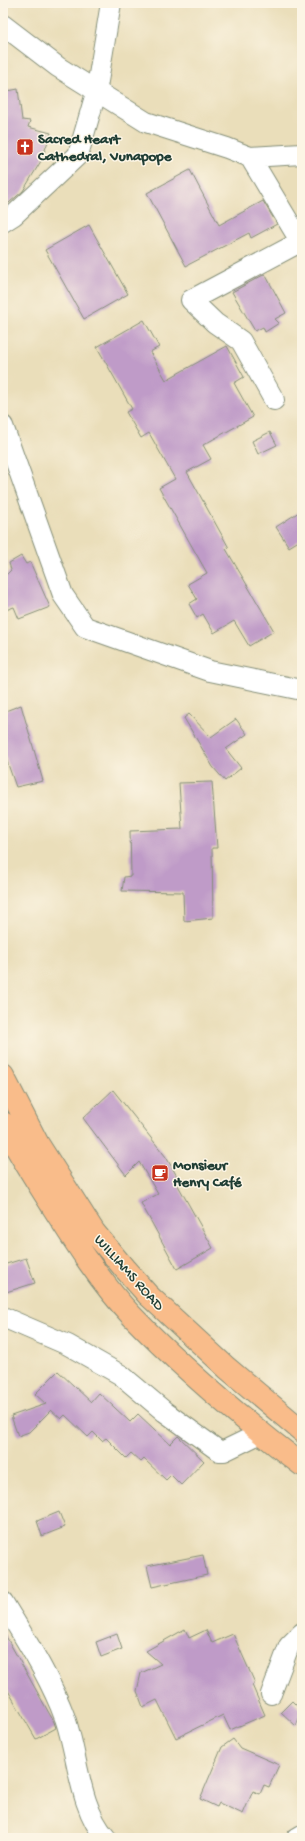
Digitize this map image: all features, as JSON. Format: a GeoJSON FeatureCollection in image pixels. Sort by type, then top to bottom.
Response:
{"type":"FeatureCollection","features":[{"type":"Feature","properties":{"kind":"main road","name":"WILLIAMS ROAD"},"geometry":{"type":"LineString","coordinates":[[3,1076],[38,1144],[94,1232],[124,1268],[148,1295],[221,1363],[302,1430]]}},
{"type":"Feature","properties":{"kind":"main road","name":"WILLIAMS ROAD"},"geometry":{"type":"LineString","coordinates":[[3,1123],[15,1147],[75,1242],[131,1314],[261,1434],[302,1465]]}},
{"type":"Feature","properties":{"kind":"street"},"geometry":{"type":"LineString","coordinates":[[3,222],[14,215],[78,155],[96,93],[111,3]]}},
{"type":"Feature","properties":{"kind":"street"},"geometry":{"type":"LineString","coordinates":[[3,25],[58,67],[96,93],[146,122],[250,157],[302,154]]}},
{"type":"Feature","properties":{"kind":"street"},"geometry":{"type":"LineString","coordinates":[[250,157],[301,244],[191,300],[215,323],[241,341],[274,400]]}},
{"type":"Feature","properties":{"kind":"street"},"geometry":{"type":"LineString","coordinates":[[3,426],[63,595],[85,627],[210,671],[302,690]]}},
{"type":"Feature","properties":{"kind":"street"},"geometry":{"type":"LineString","coordinates":[[3,1317],[68,1345],[121,1375],[165,1412],[219,1451],[224,1451],[261,1434]]}},
{"type":"Feature","properties":{"kind":"street"},"geometry":{"type":"LineString","coordinates":[[3,1602],[48,1680],[65,1718],[90,1812],[106,1838]]}},
{"type":"Feature","properties":{"kind":"street"},"geometry":{"type":"LineString","coordinates":[[271,1694],[289,1646],[302,1633]]}},
{"type":"Feature","properties":{"kind":"street"},"geometry":{"type":"LineString","coordinates":[[297,1838],[302,1835]]}},
{"type":"Feature","properties":{"kind":"building","name":"Sacred Heart Cathedral, Vunapope"},"geometry":{"type":"Polygon","coordinates":[[[18,89],[22,120],[30,121],[28,127],[51,133],[41,161],[23,191],[3,208],[3,92],[18,89]]]}},
{"type":"Feature","properties":{"kind":"building"},"geometry":{"type":"Polygon","coordinates":[[[190,170],[219,225],[263,201],[277,224],[251,238],[249,233],[186,266],[147,193],[190,170]]]}},
{"type":"Feature","properties":{"kind":"building"},"geometry":{"type":"Polygon","coordinates":[[[89,225],[128,294],[84,319],[45,250],[89,225]]]}},
{"type":"Feature","properties":{"kind":"building"},"geometry":{"type":"Polygon","coordinates":[[[265,274],[286,313],[275,319],[279,323],[265,332],[263,327],[255,331],[232,292],[265,274]]]}},
{"type":"Feature","properties":{"kind":"building"},"geometry":{"type":"Polygon","coordinates":[[[144,320],[159,347],[150,352],[166,380],[227,346],[244,377],[234,383],[253,417],[203,445],[211,459],[187,472],[229,548],[226,549],[274,631],[249,646],[234,621],[214,633],[203,614],[197,618],[189,604],[197,599],[188,584],[207,573],[159,488],[175,479],[149,433],[141,438],[126,412],[132,409],[97,347],[144,320]]]}},
{"type":"Feature","properties":{"kind":"building"},"geometry":{"type":"Polygon","coordinates":[[[270,432],[277,445],[258,454],[252,441],[270,432]]]}},
{"type":"Feature","properties":{"kind":"building"},"geometry":{"type":"Polygon","coordinates":[[[302,510],[302,539],[289,547],[276,527],[302,510]]]}},
{"type":"Feature","properties":{"kind":"building"},"geometry":{"type":"Polygon","coordinates":[[[21,556],[26,564],[30,562],[50,607],[19,619],[14,607],[3,611],[3,578],[11,570],[9,563],[21,556]]]}},
{"type":"Feature","properties":{"kind":"building"},"geometry":{"type":"Polygon","coordinates":[[[21,705],[43,781],[16,787],[3,750],[3,712],[21,705]]]}},
{"type":"Feature","properties":{"kind":"building"},"geometry":{"type":"Polygon","coordinates":[[[189,714],[211,737],[236,719],[247,734],[226,749],[241,768],[225,781],[213,767],[184,718],[189,714]]]}},
{"type":"Feature","properties":{"kind":"building"},"geometry":{"type":"Polygon","coordinates":[[[212,782],[217,848],[212,848],[213,918],[184,921],[183,892],[122,891],[124,877],[131,876],[130,831],[182,829],[179,783],[212,782]]]}},
{"type":"Feature","properties":{"kind":"building"},"geometry":{"type":"Polygon","coordinates":[[[113,1090],[166,1157],[178,1178],[175,1180],[213,1248],[177,1269],[141,1203],[158,1194],[139,1162],[126,1175],[83,1118],[113,1090]]]}},
{"type":"Feature","properties":{"kind":"building"},"geometry":{"type":"Polygon","coordinates":[[[26,1258],[35,1283],[3,1293],[3,1265],[26,1258]]]}},
{"type":"Feature","properties":{"kind":"building"},"geometry":{"type":"Polygon","coordinates":[[[58,1371],[91,1402],[99,1393],[130,1422],[138,1414],[170,1444],[178,1436],[204,1461],[181,1485],[171,1475],[166,1480],[144,1459],[141,1462],[131,1453],[126,1458],[106,1438],[102,1441],[93,1432],[88,1437],[65,1415],[61,1419],[51,1410],[29,1432],[18,1436],[11,1416],[46,1404],[35,1394],[58,1371]]]}},
{"type":"Feature","properties":{"kind":"building"},"geometry":{"type":"Polygon","coordinates":[[[59,1512],[65,1527],[42,1536],[37,1521],[59,1512]]]}},
{"type":"Feature","properties":{"kind":"building"},"geometry":{"type":"Polygon","coordinates":[[[203,1555],[207,1575],[152,1587],[147,1566],[203,1555]]]}},
{"type":"Feature","properties":{"kind":"building"},"geometry":{"type":"Polygon","coordinates":[[[185,1629],[189,1638],[206,1630],[212,1643],[233,1634],[255,1683],[252,1685],[265,1715],[230,1730],[223,1715],[176,1738],[157,1700],[143,1707],[137,1691],[141,1673],[161,1664],[146,1651],[185,1629]]]}},
{"type":"Feature","properties":{"kind":"building"},"geometry":{"type":"Polygon","coordinates":[[[3,1631],[56,1728],[36,1739],[3,1682],[3,1631]]]}},
{"type":"Feature","properties":{"kind":"building"},"geometry":{"type":"Polygon","coordinates":[[[117,1634],[122,1649],[101,1657],[96,1642],[117,1634]]]}},
{"type":"Feature","properties":{"kind":"building"},"geometry":{"type":"Polygon","coordinates":[[[292,1701],[302,1711],[296,1726],[281,1712],[292,1701]]]}},
{"type":"Feature","properties":{"kind":"building"},"geometry":{"type":"Polygon","coordinates":[[[233,1739],[240,1748],[279,1765],[269,1787],[264,1785],[260,1794],[253,1791],[243,1814],[219,1803],[217,1807],[200,1799],[222,1747],[233,1739]]]}},
{"type":"Feature","properties":{"kind":"place","name":"Sacred Heart Cathedral, Vunapope"},"geometry":{"type":"Point","coordinates":[25,147]}},
{"type":"Feature","properties":{"kind":"place","name":"Monsieur Henry Café"},"geometry":{"type":"Point","coordinates":[160,1173]}}]}
